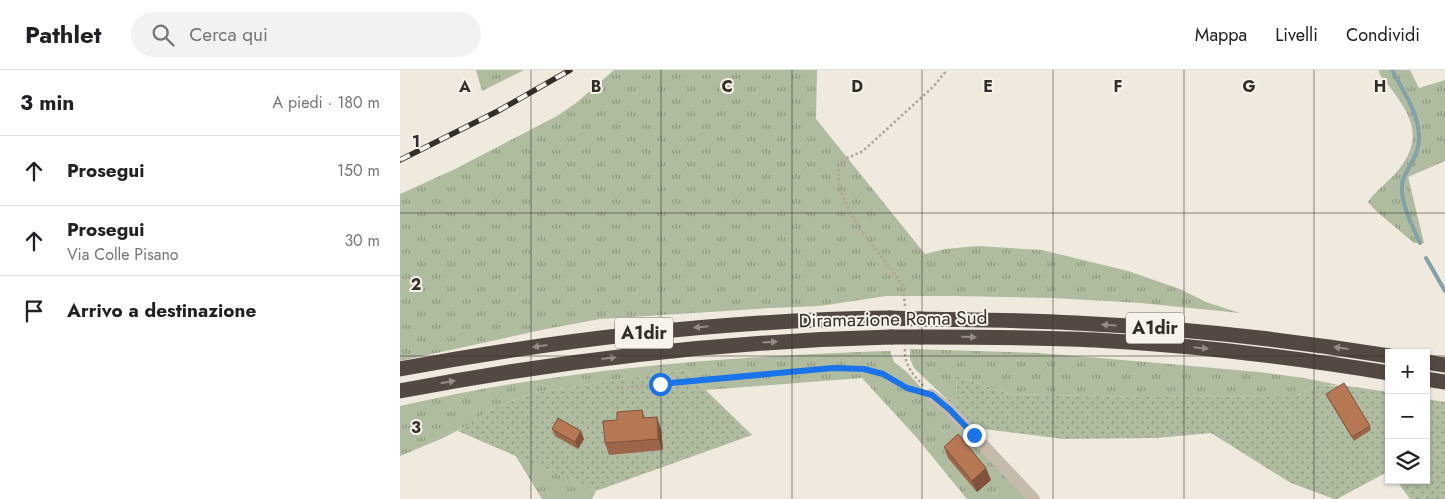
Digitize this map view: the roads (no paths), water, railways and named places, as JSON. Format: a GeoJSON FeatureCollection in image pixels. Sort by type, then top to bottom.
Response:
{"type":"FeatureCollection","features":[{"type":"Feature","properties":{"kind":"highway","name":"Diramazione Roma Sud"},"geometry":{"type":"LineString","coordinates":[[400,369],[548,345],[702,327],[798,320],[890,318],[1129,326],[1248,336],[1385,355]]}},
{"type":"Feature","properties":{"kind":"highway","name":"Diramazione Roma Sud"},"geometry":{"type":"LineString","coordinates":[[400,391],[527,369],[634,355],[780,341],[920,337],[1068,339],[1177,346],[1274,355],[1385,371]]}},
{"type":"Feature","properties":{"kind":"highway"},"geometry":{"type":"LineString","coordinates":[[1430,363],[1445,365]]}},
{"type":"Feature","properties":{"kind":"highway"},"geometry":{"type":"LineString","coordinates":[[1430,380],[1445,382]]}},
{"type":"Feature","properties":{"kind":"street"},"geometry":{"type":"LineString","coordinates":[[932,395],[950,410],[1034,499]]}},
{"type":"Feature","properties":{"kind":"waterway"},"geometry":{"type":"LineString","coordinates":[[1392,70],[1410,102],[1418,129],[1418,149],[1404,177],[1402,192],[1406,210],[1420,243]]}},
{"type":"Feature","properties":{"kind":"waterway"},"geometry":{"type":"LineString","coordinates":[[1426,258],[1445,291]]}},
{"type":"Feature","properties":{"kind":"railway"},"geometry":{"type":"LineString","coordinates":[[400,160],[498,111],[570,70]]}}]}
